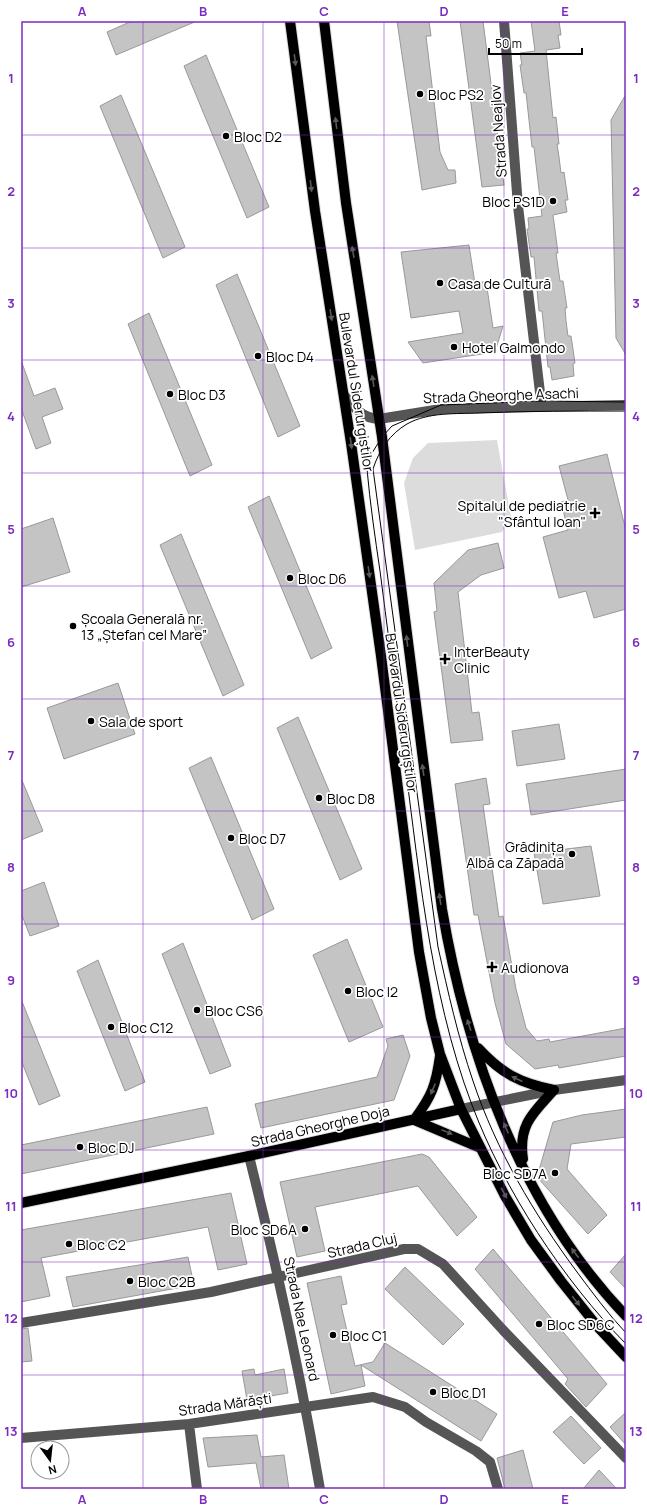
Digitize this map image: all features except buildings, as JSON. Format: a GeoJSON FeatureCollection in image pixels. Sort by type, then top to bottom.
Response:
{"type":"FeatureCollection","features":[{"type":"Feature","properties":{"kind":"main road","name":"Bulevardul Siderurgiștilor"},"geometry":{"type":"LineString","coordinates":[[290,21],[315,211],[344,395],[381,656],[419,952],[426,998],[440,1054],[461,1109],[478,1147],[505,1196],[536,1246],[576,1300],[626,1357]]}},
{"type":"Feature","properties":{"kind":"main road","name":"Bulevardul Siderurgiștilor"},"geometry":{"type":"LineString","coordinates":[[324,21],[346,204],[379,419],[442,909],[456,983],[495,1102],[525,1174],[559,1233],[626,1316]]}},
{"type":"Feature","properties":{"kind":"main road"},"geometry":{"type":"LineString","coordinates":[[475,1044],[494,1065],[506,1074],[533,1086],[554,1090]]}},
{"type":"Feature","properties":{"kind":"main road"},"geometry":{"type":"LineString","coordinates":[[440,1054],[436,1084],[426,1104],[414,1120],[457,1136],[478,1147]]}},
{"type":"Feature","properties":{"kind":"main road"},"geometry":{"type":"LineString","coordinates":[[525,1174],[521,1145],[524,1129],[533,1113],[554,1090]]}},
{"type":"Feature","properties":{"kind":"main road","name":"Strada Gheorghe Doja"},"geometry":{"type":"LineString","coordinates":[[21,1203],[249,1156],[461,1109]]}},
{"type":"Feature","properties":{"kind":"street","name":"Strada Neajlov"},"geometry":{"type":"LineString","coordinates":[[504,21],[518,206],[541,401],[540,406]]}},
{"type":"Feature","properties":{"kind":"street"},"geometry":{"type":"LineString","coordinates":[[344,395],[360,414],[370,419],[379,419]]}},
{"type":"Feature","properties":{"kind":"street","name":"Strada Gheorghe Asachi"},"geometry":{"type":"LineString","coordinates":[[379,419],[441,409],[626,405]]}},
{"type":"Feature","properties":{"kind":"street","name":"Strada Gheorghe Doja"},"geometry":{"type":"LineString","coordinates":[[461,1109],[554,1090],[626,1080]]}},
{"type":"Feature","properties":{"kind":"street","name":"Strada Nae Leonard"},"geometry":{"type":"LineString","coordinates":[[249,1156],[279,1278],[306,1407],[320,1489]]}},
{"type":"Feature","properties":{"kind":"street","name":"Strada Cluj"},"geometry":{"type":"LineString","coordinates":[[21,1323],[140,1305],[279,1278],[404,1249],[418,1249],[443,1264],[503,1330],[626,1458]]}},
{"type":"Feature","properties":{"kind":"street","name":"Strada Mărăști"},"geometry":{"type":"LineString","coordinates":[[21,1438],[189,1424],[373,1397],[405,1407],[426,1422],[486,1459],[493,1470],[498,1489]]}},
{"type":"Feature","properties":{"kind":"street"},"geometry":{"type":"LineString","coordinates":[[189,1424],[197,1489]]}},
{"type":"Feature","properties":{"kind":"shaded area"},"geometry":{"type":"Polygon","coordinates":[[[497,440],[511,517],[502,532],[415,550],[404,483],[413,458],[428,443],[497,440]]]}},
{"type":"Feature","properties":{"kind":"tram line"},"geometry":{"type":"LineString","coordinates":[[626,402],[541,401],[441,405],[392,426],[382,437],[372,453],[367,469],[426,922],[445,1015],[457,1061],[485,1137],[518,1201],[558,1263],[580,1292],[626,1344]]}},
{"type":"Feature","properties":{"kind":"tram line"},"geometry":{"type":"LineString","coordinates":[[626,411],[461,413],[424,417],[407,424],[390,438],[378,455],[373,469],[438,947],[463,1048],[482,1107],[505,1156],[531,1204],[577,1272],[600,1303],[626,1333]]}},
{"type":"Feature","properties":{"kind":"place","name":"Bloc PS2"},"geometry":{"type":"Point","coordinates":[420,94]}},
{"type":"Feature","properties":{"kind":"place","name":"Bloc D2"},"geometry":{"type":"Point","coordinates":[226,136]}},
{"type":"Feature","properties":{"kind":"place","name":"Bloc PS1D"},"geometry":{"type":"Point","coordinates":[553,201]}},
{"type":"Feature","properties":{"kind":"place","name":"Casa de Cultură"},"geometry":{"type":"Point","coordinates":[440,283]}},
{"type":"Feature","properties":{"kind":"place","name":"Hotel Galmondo"},"geometry":{"type":"Point","coordinates":[454,347]}},
{"type":"Feature","properties":{"kind":"place","name":"Bloc D4"},"geometry":{"type":"Point","coordinates":[258,356]}},
{"type":"Feature","properties":{"kind":"place","name":"Bloc D3"},"geometry":{"type":"Point","coordinates":[170,394]}},
{"type":"Feature","properties":{"kind":"place","name":"Spitalul de pediatrie \"Sfântul Ioan\""},"geometry":{"type":"Point","coordinates":[595,513]}},
{"type":"Feature","properties":{"kind":"place","name":"Bloc D6"},"geometry":{"type":"Point","coordinates":[290,578]}},
{"type":"Feature","properties":{"kind":"place","name":"Școala Generală nr. 13 „Ștefan cel Mare”"},"geometry":{"type":"Point","coordinates":[73,626]}},
{"type":"Feature","properties":{"kind":"place","name":"InterBeauty Clinic"},"geometry":{"type":"Point","coordinates":[445,659]}},
{"type":"Feature","properties":{"kind":"place","name":"Sala de sport"},"geometry":{"type":"Point","coordinates":[91,721]}},
{"type":"Feature","properties":{"kind":"place","name":"Bloc D8"},"geometry":{"type":"Point","coordinates":[319,798]}},
{"type":"Feature","properties":{"kind":"place","name":"Bloc D7"},"geometry":{"type":"Point","coordinates":[231,838]}},
{"type":"Feature","properties":{"kind":"place","name":"Grădinița Albă ca Zăpadă"},"geometry":{"type":"Point","coordinates":[572,854]}},
{"type":"Feature","properties":{"kind":"place","name":"Audionova"},"geometry":{"type":"Point","coordinates":[492,967]}},
{"type":"Feature","properties":{"kind":"place","name":"Bloc I2"},"geometry":{"type":"Point","coordinates":[348,991]}},
{"type":"Feature","properties":{"kind":"place","name":"Bloc CS6"},"geometry":{"type":"Point","coordinates":[197,1010]}},
{"type":"Feature","properties":{"kind":"place","name":"Bloc C12"},"geometry":{"type":"Point","coordinates":[111,1027]}},
{"type":"Feature","properties":{"kind":"place","name":"Bloc DJ"},"geometry":{"type":"Point","coordinates":[80,1147]}},
{"type":"Feature","properties":{"kind":"place","name":"Bloc SD7A"},"geometry":{"type":"Point","coordinates":[555,1173]}},
{"type":"Feature","properties":{"kind":"place","name":"Bloc SD6A"},"geometry":{"type":"Point","coordinates":[305,1229]}},
{"type":"Feature","properties":{"kind":"place","name":"Bloc C2"},"geometry":{"type":"Point","coordinates":[69,1244]}},
{"type":"Feature","properties":{"kind":"place","name":"Bloc C2B"},"geometry":{"type":"Point","coordinates":[130,1281]}},
{"type":"Feature","properties":{"kind":"place","name":"Bloc SD6C"},"geometry":{"type":"Point","coordinates":[539,1324]}},
{"type":"Feature","properties":{"kind":"place","name":"Bloc C1"},"geometry":{"type":"Point","coordinates":[333,1335]}},
{"type":"Feature","properties":{"kind":"place","name":"Bloc D1"},"geometry":{"type":"Point","coordinates":[433,1392]}}]}
